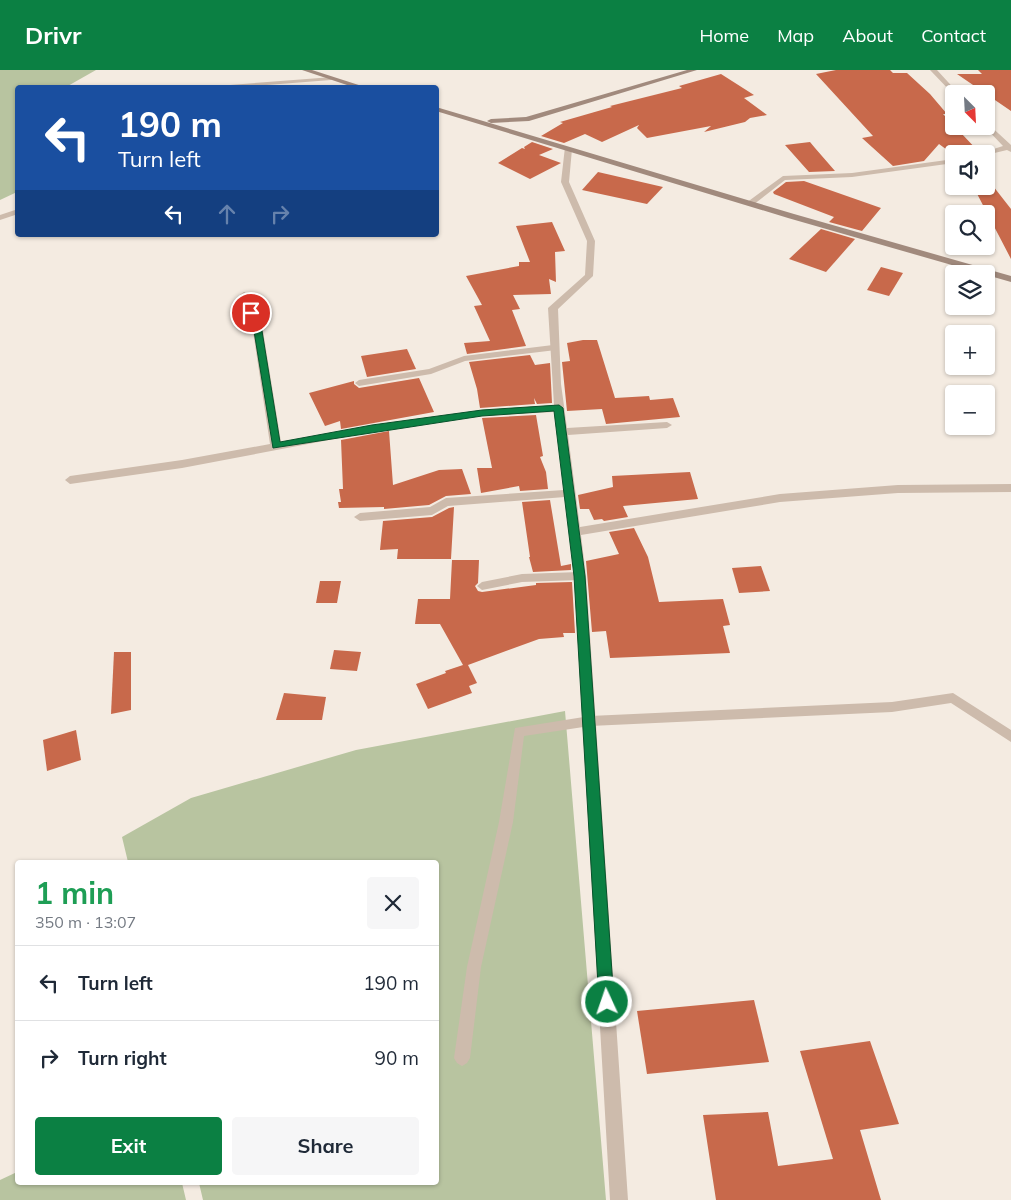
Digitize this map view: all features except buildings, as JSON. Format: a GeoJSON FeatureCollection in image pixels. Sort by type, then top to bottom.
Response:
{"type":"FeatureCollection","features":[{"type":"Feature","properties":{"kind":"main road"},"geometry":{"type":"LineString","coordinates":[[305,70],[355,85]]}},
{"type":"Feature","properties":{"kind":"main road"},"geometry":{"type":"LineString","coordinates":[[478,121],[526,119],[694,70]]}},
{"type":"Feature","properties":{"kind":"main road"},"geometry":{"type":"LineString","coordinates":[[439,110],[1011,279]]}},
{"type":"Feature","properties":{"kind":"street"},"geometry":{"type":"LineString","coordinates":[[933,70],[947,85]]}},
{"type":"Feature","properties":{"kind":"street"},"geometry":{"type":"LineString","coordinates":[[235,85],[331,78]]}},
{"type":"Feature","properties":{"kind":"street"},"geometry":{"type":"LineString","coordinates":[[995,133],[1010,148]]}},
{"type":"Feature","properties":{"kind":"street"},"geometry":{"type":"LineString","coordinates":[[995,151],[1010,148]]}},
{"type":"Feature","properties":{"kind":"street"},"geometry":{"type":"LineString","coordinates":[[568,149],[565,182],[591,241],[589,276],[553,308],[553,348],[580,576],[619,1200]]}},
{"type":"Feature","properties":{"kind":"street"},"geometry":{"type":"LineString","coordinates":[[750,203],[783,178],[852,175],[945,161]]}},
{"type":"Feature","properties":{"kind":"street"},"geometry":{"type":"LineString","coordinates":[[0,218],[15,212]]}},
{"type":"Feature","properties":{"kind":"street"},"geometry":{"type":"LineString","coordinates":[[244,295],[258,331],[276,446]]}},
{"type":"Feature","properties":{"kind":"street"},"geometry":{"type":"LineString","coordinates":[[70,480],[182,464],[352,432],[482,413],[559,408]]}},
{"type":"Feature","properties":{"kind":"street"},"geometry":{"type":"LineString","coordinates":[[562,432],[667,426]]}},
{"type":"Feature","properties":{"kind":"street"},"geometry":{"type":"LineString","coordinates":[[574,532],[780,498],[898,489],[1011,488]]}},
{"type":"Feature","properties":{"kind":"street"},"geometry":{"type":"LineString","coordinates":[[360,517],[432,511],[446,502],[569,493]]}},
{"type":"Feature","properties":{"kind":"lane"},"geometry":{"type":"LineString","coordinates":[[359,383],[431,370],[464,359],[553,348]]}},
{"type":"Feature","properties":{"kind":"lane"},"geometry":{"type":"LineString","coordinates":[[482,586],[522,578],[580,576]]}},
{"type":"Feature","properties":{"kind":"lane"},"geometry":{"type":"LineString","coordinates":[[462,1058],[474,967],[506,822],[519,732],[590,722],[892,707],[953,698],[1011,737]]}},
{"type":"Feature","properties":{"kind":"green space"},"geometry":{"type":"Polygon","coordinates":[[[0,70],[96,70],[70,85],[15,85],[15,193],[0,200],[0,70]]]}},
{"type":"Feature","properties":{"kind":"green space"},"geometry":{"type":"Polygon","coordinates":[[[565,711],[606,1200],[203,1200],[199,1185],[439,1185],[439,860],[128,860],[122,837],[191,798],[356,750],[565,711]]]}},
{"type":"Feature","properties":{"kind":"green space"},"geometry":{"type":"Polygon","coordinates":[[[15,1173],[15,1185],[182,1185],[186,1200],[0,1200],[0,1180],[15,1173]]]}},
{"type":"Feature","properties":{"kind":"route"},"geometry":{"type":"LineString","coordinates":[[251,313],[258,331],[276,446],[372,428],[482,413],[559,408],[580,576],[607,1002]]}}]}
